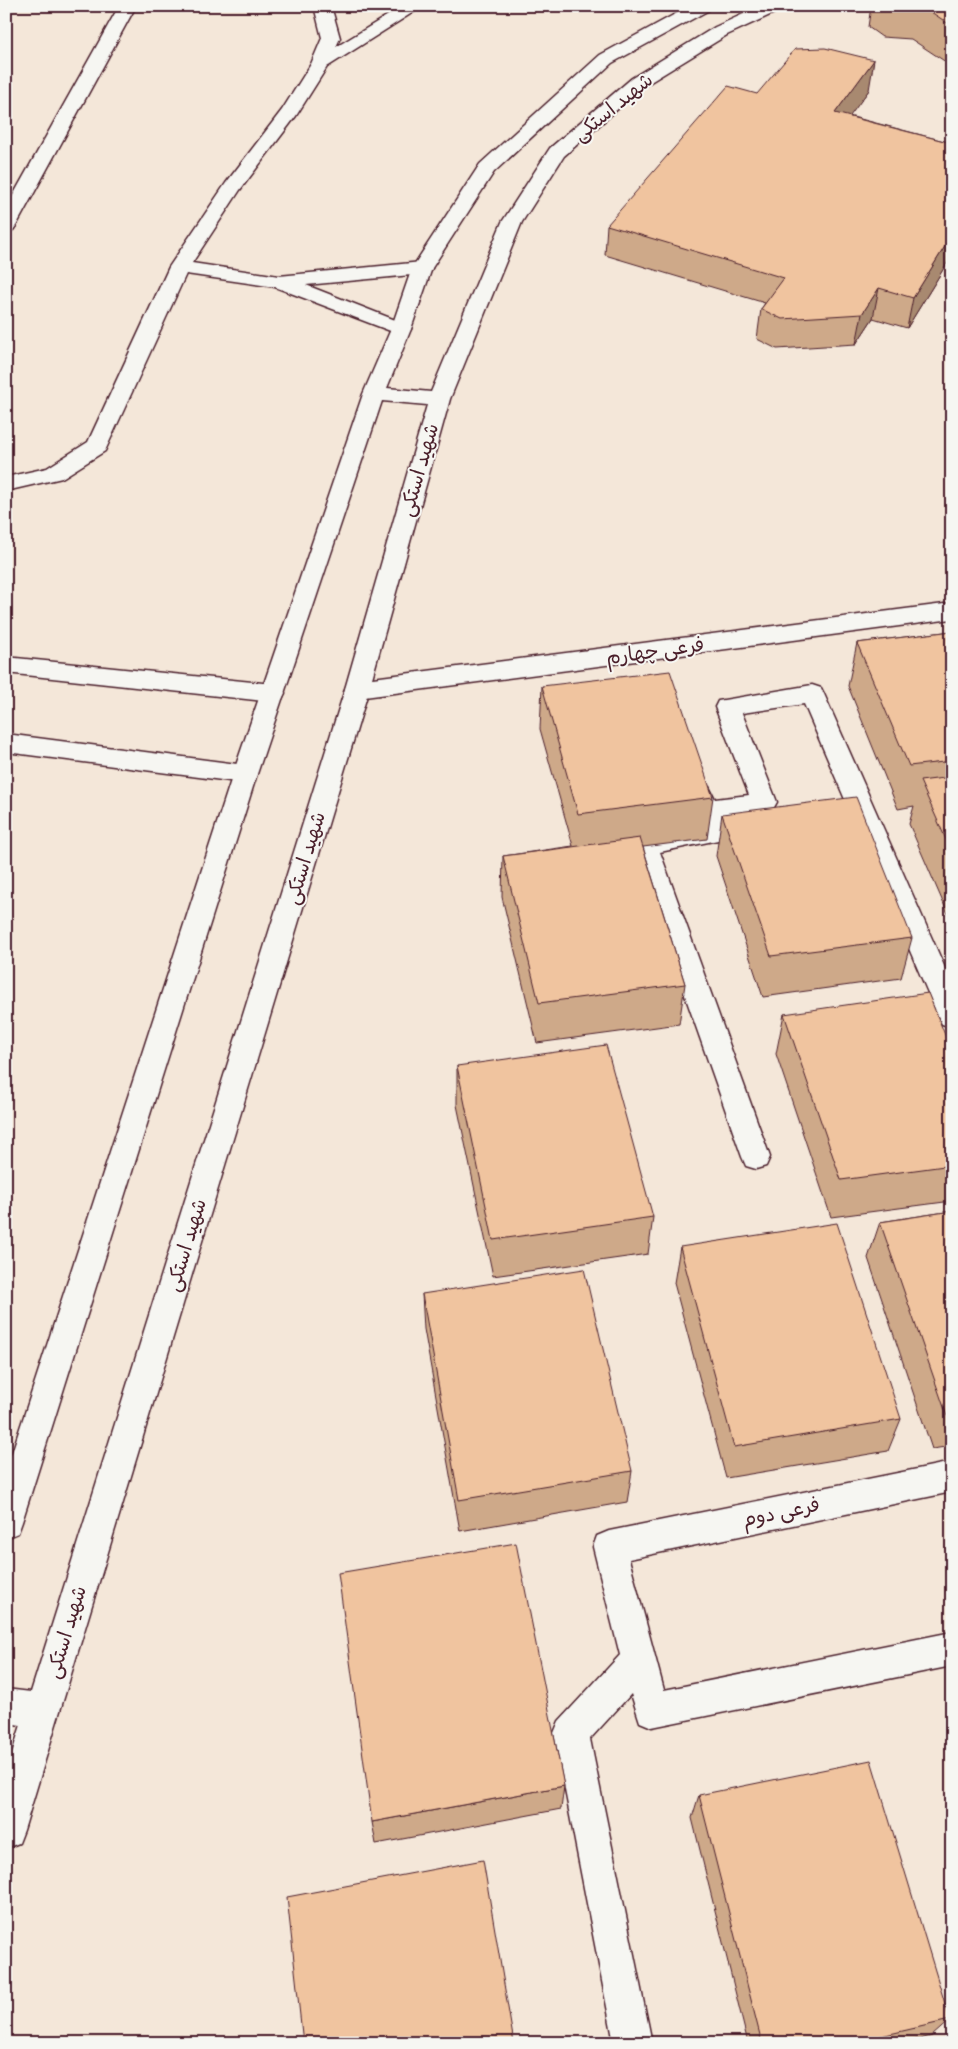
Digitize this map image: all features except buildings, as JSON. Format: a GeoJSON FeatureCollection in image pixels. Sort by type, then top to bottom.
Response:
{"type":"FeatureCollection","features":[{"type":"Feature","properties":{"kind":"street"},"geometry":{"type":"LineString","coordinates":[[6,226],[128,6]]}},
{"type":"Feature","properties":{"kind":"street"},"geometry":{"type":"LineString","coordinates":[[6,484],[54,473],[97,446],[179,267],[234,187],[290,112],[320,64],[331,38],[322,6]]}},
{"type":"Feature","properties":{"kind":"street"},"geometry":{"type":"LineString","coordinates":[[320,64],[415,6]]}},
{"type":"Feature","properties":{"kind":"street","name":"شهید استکی"},"geometry":{"type":"LineString","coordinates":[[6,1522],[245,774],[374,394],[401,329],[422,268],[487,168],[606,59],[703,6]]}},
{"type":"Feature","properties":{"kind":"street","name":"شهید استکی"},"geometry":{"type":"LineString","coordinates":[[6,1830],[358,689],[439,399],[512,222],[557,152],[638,82],[721,31],[775,6]]}},
{"type":"Feature","properties":{"kind":"street"},"geometry":{"type":"LineString","coordinates":[[179,267],[279,282],[401,329]]}},
{"type":"Feature","properties":{"kind":"street"},"geometry":{"type":"LineString","coordinates":[[279,282],[422,268]]}},
{"type":"Feature","properties":{"kind":"street"},"geometry":{"type":"LineString","coordinates":[[374,394],[439,399]]}},
{"type":"Feature","properties":{"kind":"street","name":"فرعی چهارم"},"geometry":{"type":"LineString","coordinates":[[358,689],[648,662],[952,611]]}},
{"type":"Feature","properties":{"kind":"street"},"geometry":{"type":"LineString","coordinates":[[6,665],[273,693]]}},
{"type":"Feature","properties":{"kind":"street"},"geometry":{"type":"LineString","coordinates":[[706,810],[764,802],[727,707],[812,694],[952,1016]]}},
{"type":"Feature","properties":{"kind":"street"},"geometry":{"type":"LineString","coordinates":[[6,743],[245,774]]}},
{"type":"Feature","properties":{"kind":"street"},"geometry":{"type":"LineString","coordinates":[[692,773],[714,832],[645,845],[756,1156]]}},
{"type":"Feature","properties":{"kind":"street","name":"فرعی دوم"},"geometry":{"type":"LineString","coordinates":[[639,1660],[610,1547],[952,1477]]}},
{"type":"Feature","properties":{"kind":"street"},"geometry":{"type":"LineString","coordinates":[[639,1660],[652,1710],[952,1650]]}},
{"type":"Feature","properties":{"kind":"street"},"geometry":{"type":"LineString","coordinates":[[633,2043],[571,1734],[639,1660]]}},
{"type":"Feature","properties":{"kind":"street"},"geometry":{"type":"LineString","coordinates":[[6,1706],[42,1711]]}}]}
